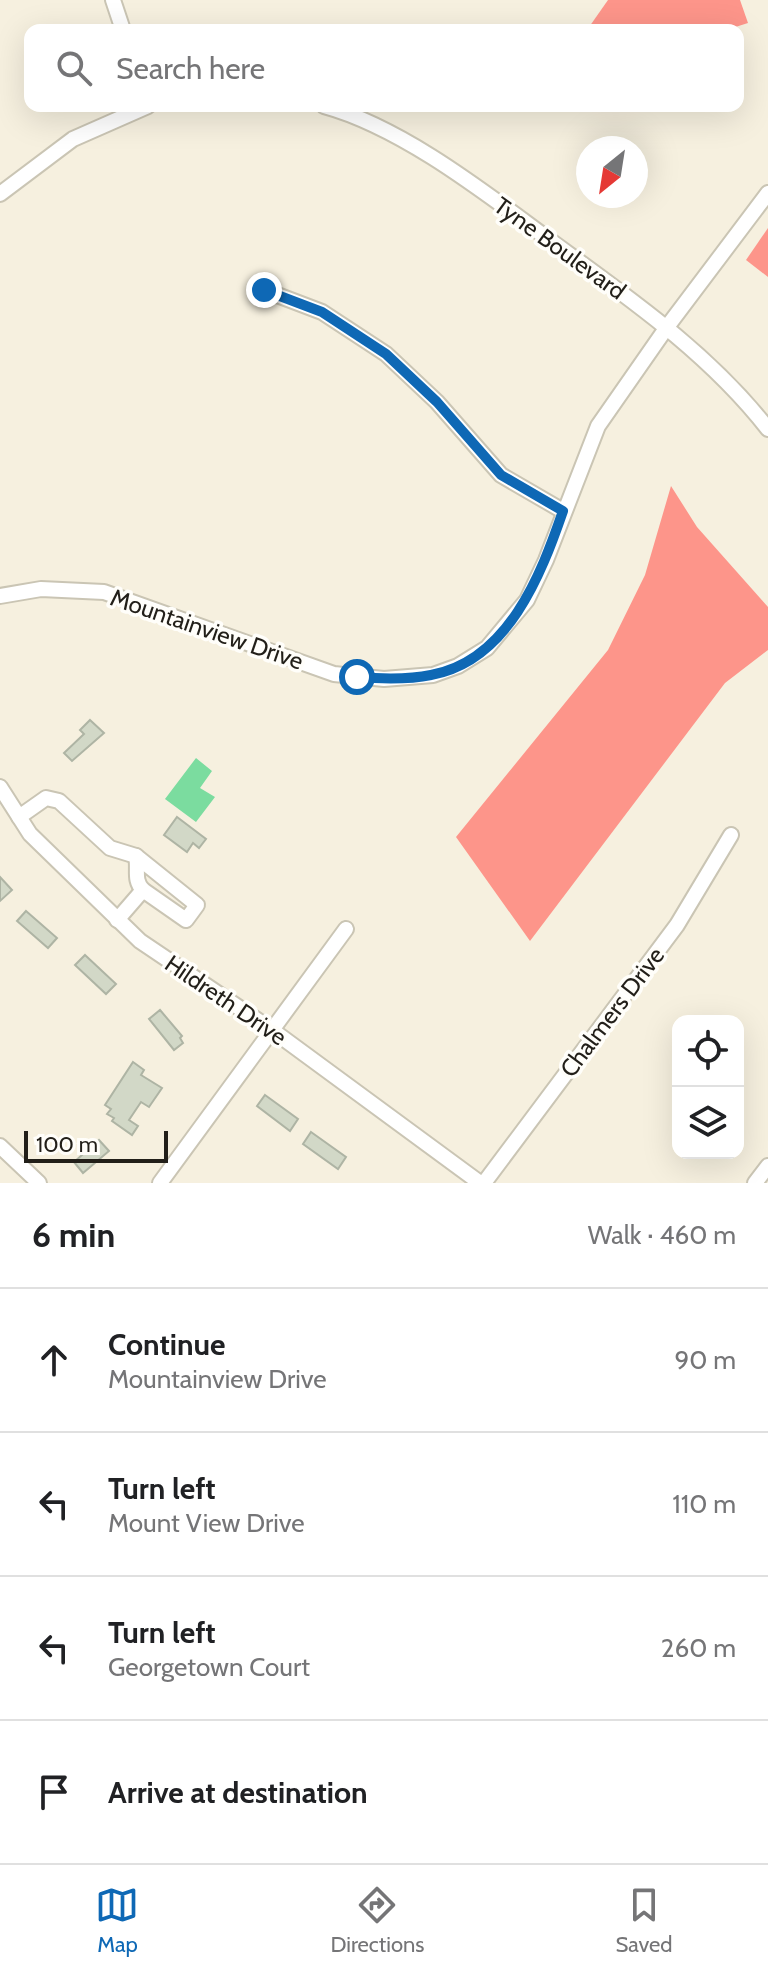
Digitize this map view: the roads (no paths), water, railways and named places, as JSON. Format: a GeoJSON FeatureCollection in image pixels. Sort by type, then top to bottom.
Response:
{"type":"FeatureCollection","features":[{"type":"Feature","properties":{"kind":"street"},"geometry":{"type":"LineString","coordinates":[[113,0],[121,24]]}},
{"type":"Feature","properties":{"kind":"street"},"geometry":{"type":"LineString","coordinates":[[0,194],[73,139],[133,112]]}},
{"type":"Feature","properties":{"kind":"street","name":"Tyne Boulevard"},"geometry":{"type":"LineString","coordinates":[[347,112],[382,128],[447,168],[667,327],[748,403],[768,429]]}},
{"type":"Feature","properties":{"kind":"street"},"geometry":{"type":"LineString","coordinates":[[264,290],[322,312],[386,354],[437,402],[501,475],[563,511],[598,426],[667,327],[768,193]]}},
{"type":"Feature","properties":{"kind":"street","name":"Mountainview Drive"},"geometry":{"type":"LineString","coordinates":[[0,596],[41,589],[104,592],[334,674],[384,679],[433,675],[458,666],[487,648],[527,600],[546,560],[563,511]]}},
{"type":"Feature","properties":{"kind":"street","name":"Hildreth Drive"},"geometry":{"type":"LineString","coordinates":[[0,787],[30,834],[140,941],[272,1030],[482,1183]]}},
{"type":"Feature","properties":{"kind":"street"},"geometry":{"type":"LineString","coordinates":[[19,817],[46,798],[59,801],[110,848],[136,856],[197,905],[186,920],[143,890],[136,878],[136,856]]}},
{"type":"Feature","properties":{"kind":"street","name":"Chalmers Drive"},"geometry":{"type":"LineString","coordinates":[[482,1183],[677,925],[731,835]]}},
{"type":"Feature","properties":{"kind":"street"},"geometry":{"type":"LineString","coordinates":[[117,920],[143,890]]}},
{"type":"Feature","properties":{"kind":"street"},"geometry":{"type":"LineString","coordinates":[[160,1183],[346,929]]}},
{"type":"Feature","properties":{"kind":"street"},"geometry":{"type":"LineString","coordinates":[[0,1146],[39,1183]]}},
{"type":"Feature","properties":{"kind":"street"},"geometry":{"type":"LineString","coordinates":[[755,1183],[768,1166]]}}]}
